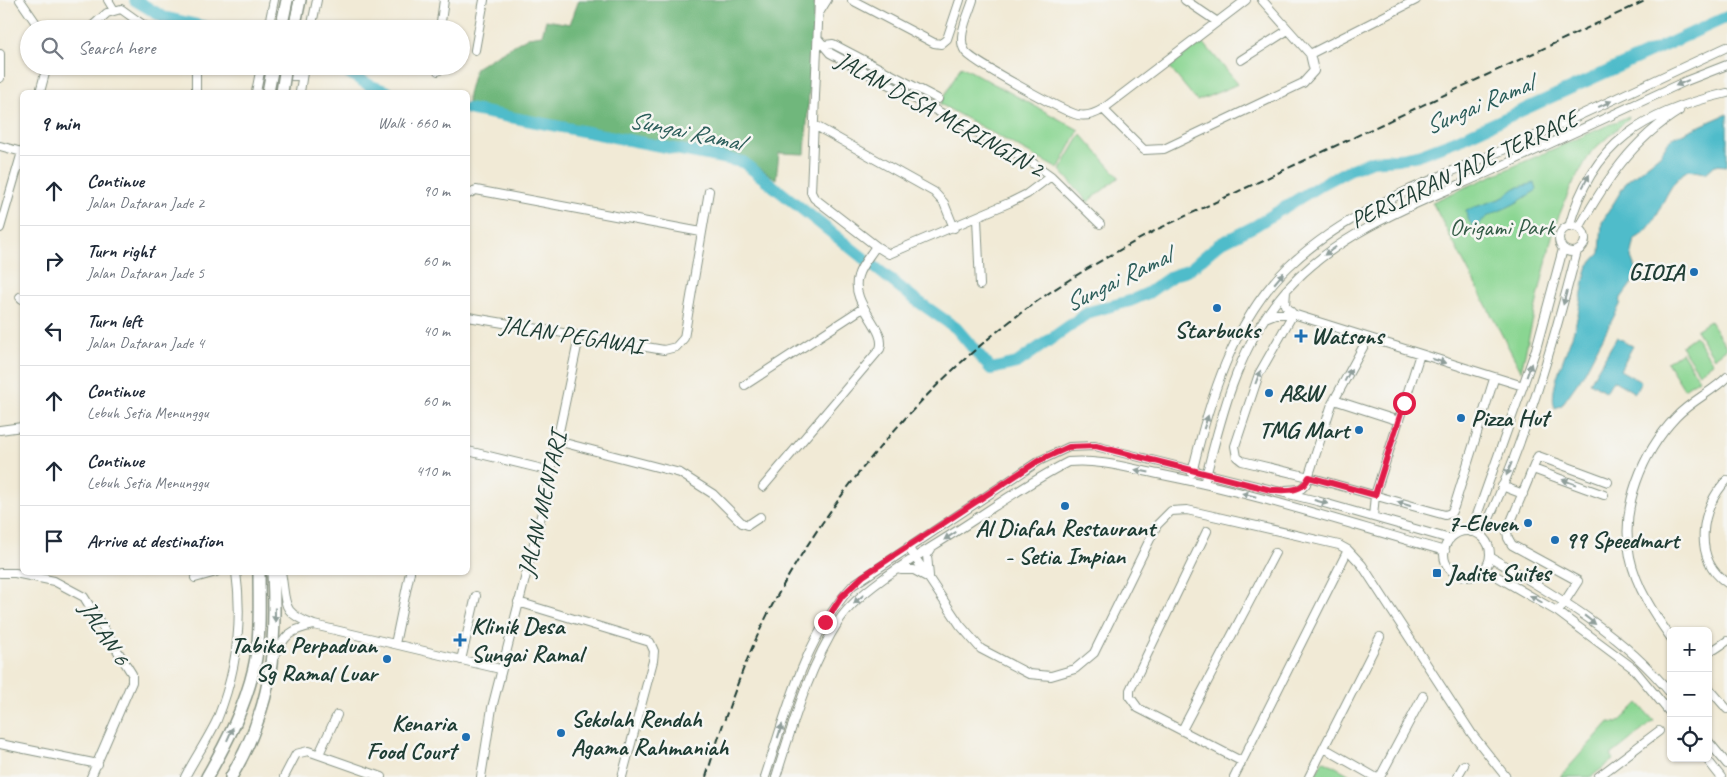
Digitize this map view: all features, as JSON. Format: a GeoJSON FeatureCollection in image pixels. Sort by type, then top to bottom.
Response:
{"type":"FeatureCollection","features":[{"type":"Feature","properties":{"kind":"highway"},"geometry":{"type":"LineString","coordinates":[[283,20],[287,0]]}},
{"type":"Feature","properties":{"kind":"highway"},"geometry":{"type":"LineString","coordinates":[[296,20],[300,0]]}},
{"type":"Feature","properties":{"kind":"highway"},"geometry":{"type":"LineString","coordinates":[[268,90],[271,75]]}},
{"type":"Feature","properties":{"kind":"highway"},"geometry":{"type":"LineString","coordinates":[[282,90],[285,75]]}},
{"type":"Feature","properties":{"kind":"highway"},"geometry":{"type":"LineString","coordinates":[[207,777],[225,747],[242,709],[254,667],[258,622],[259,575]]}},
{"type":"Feature","properties":{"kind":"highway"},"geometry":{"type":"LineString","coordinates":[[231,777],[259,717],[267,690],[273,658],[276,618],[273,575]]}},
{"type":"Feature","properties":{"kind":"street"},"geometry":{"type":"LineString","coordinates":[[20,0],[34,20]]}},
{"type":"Feature","properties":{"kind":"street"},"geometry":{"type":"LineString","coordinates":[[108,0],[114,10]]}},
{"type":"Feature","properties":{"kind":"street"},"geometry":{"type":"LineString","coordinates":[[270,20],[274,0]]}},
{"type":"Feature","properties":{"kind":"street"},"geometry":{"type":"LineString","coordinates":[[313,20],[317,0]]}},
{"type":"Feature","properties":{"kind":"street"},"geometry":{"type":"LineString","coordinates":[[441,20],[444,0]]}},
{"type":"Feature","properties":{"kind":"street"},"geometry":{"type":"LineString","coordinates":[[476,50],[484,0]]}},
{"type":"Feature","properties":{"kind":"street"},"geometry":{"type":"LineString","coordinates":[[819,0],[822,43],[814,125],[813,196],[876,246],[891,253],[954,228],[1020,198],[1051,176]]}},
{"type":"Feature","properties":{"kind":"street"},"geometry":{"type":"LineString","coordinates":[[819,13],[827,0]]}},
{"type":"Feature","properties":{"kind":"street"},"geometry":{"type":"LineString","coordinates":[[852,0],[934,43],[941,44],[948,39],[960,0]]}},
{"type":"Feature","properties":{"kind":"street"},"geometry":{"type":"LineString","coordinates":[[973,0],[962,38],[965,52],[971,58],[1071,113],[1088,116],[1103,110],[1216,21],[1246,0]]}},
{"type":"Feature","properties":{"kind":"street"},"geometry":{"type":"LineString","coordinates":[[1185,0],[1216,21]]}},
{"type":"Feature","properties":{"kind":"street"},"geometry":{"type":"LineString","coordinates":[[1103,110],[1144,150],[1164,149],[1303,83],[1314,71],[1310,54],[1262,0]]}},
{"type":"Feature","properties":{"kind":"street"},"geometry":{"type":"LineString","coordinates":[[1310,54],[1410,1]]}},
{"type":"Feature","properties":{"kind":"street"},"geometry":{"type":"LineString","coordinates":[[101,20],[114,10],[126,11],[138,20]]}},
{"type":"Feature","properties":{"kind":"street"},"geometry":{"type":"LineString","coordinates":[[1241,60],[1288,30]]}},
{"type":"Feature","properties":{"kind":"street","name":"JALAN DESA MERINGIN 2"},"geometry":{"type":"LineString","coordinates":[[822,43],[833,44],[938,99]]}},
{"type":"Feature","properties":{"kind":"street","name":"JALAN DESA MERINGIN 2"},"geometry":{"type":"LineString","coordinates":[[822,43],[830,53],[1030,161],[1051,176],[1100,224]]}},
{"type":"Feature","properties":{"kind":"street","name":"PERSIARAN JADE TERRACE"},"geometry":{"type":"LineString","coordinates":[[1190,480],[1225,366],[1243,328],[1262,298],[1288,268],[1320,240],[1421,184],[1532,137],[1727,47]]}},
{"type":"Feature","properties":{"kind":"street"},"geometry":{"type":"LineString","coordinates":[[0,54],[0,78]]}},
{"type":"Feature","properties":{"kind":"street","name":"PERSIARAN JADE TERRACE"},"geometry":{"type":"LineString","coordinates":[[1204,484],[1232,385],[1243,358],[1266,318],[1286,290],[1308,267],[1330,250],[1378,222],[1727,65]]}},
{"type":"Feature","properties":{"kind":"street"},"geometry":{"type":"LineString","coordinates":[[41,90],[45,75]]}},
{"type":"Feature","properties":{"kind":"street"},"geometry":{"type":"LineString","coordinates":[[196,75],[196,90]]}},
{"type":"Feature","properties":{"kind":"street"},"geometry":{"type":"LineString","coordinates":[[256,90],[260,75]]}},
{"type":"Feature","properties":{"kind":"street"},"geometry":{"type":"LineString","coordinates":[[289,75],[299,75]]}},
{"type":"Feature","properties":{"kind":"street"},"geometry":{"type":"LineString","coordinates":[[302,90],[303,75]]}},
{"type":"Feature","properties":{"kind":"street"},"geometry":{"type":"LineString","coordinates":[[293,76],[302,90]]}},
{"type":"Feature","properties":{"kind":"street"},"geometry":{"type":"LineString","coordinates":[[1577,251],[1564,249],[1560,244],[1560,234],[1568,227],[1575,204],[1586,179],[1602,156],[1624,136],[1658,115],[1727,93]]}},
{"type":"Feature","properties":{"kind":"street"},"geometry":{"type":"LineString","coordinates":[[1579,228],[1603,187],[1635,146],[1663,121],[1689,105]]}},
{"type":"Feature","properties":{"kind":"street"},"geometry":{"type":"LineString","coordinates":[[814,125],[934,192],[944,203],[954,228]]}},
{"type":"Feature","properties":{"kind":"street"},"geometry":{"type":"LineString","coordinates":[[0,146],[20,151]]}},
{"type":"Feature","properties":{"kind":"street"},"geometry":{"type":"LineString","coordinates":[[0,228],[20,159]]}},
{"type":"Feature","properties":{"kind":"street"},"geometry":{"type":"LineString","coordinates":[[470,193],[476,190],[702,232],[709,191]]}},
{"type":"Feature","properties":{"kind":"street"},"geometry":{"type":"LineString","coordinates":[[977,218],[980,285]]}},
{"type":"Feature","properties":{"kind":"street"},"geometry":{"type":"LineString","coordinates":[[1481,536],[1521,441],[1556,335],[1577,251],[1583,247],[1585,241],[1583,231],[1579,228],[1568,227]]}},
{"type":"Feature","properties":{"kind":"street","name":"JALAN PEGAWAI"},"geometry":{"type":"LineString","coordinates":[[470,317],[664,350],[676,348],[684,338],[702,232]]}},
{"type":"Feature","properties":{"kind":"street"},"geometry":{"type":"LineString","coordinates":[[763,487],[880,349],[882,338],[863,308],[857,287],[861,268],[876,246]]}},
{"type":"Feature","properties":{"kind":"street"},"geometry":{"type":"LineString","coordinates":[[1471,532],[1524,386],[1564,249]]}},
{"type":"Feature","properties":{"kind":"street"},"geometry":{"type":"LineString","coordinates":[[1286,290],[1286,305],[1293,314]]}},
{"type":"Feature","properties":{"kind":"street"},"geometry":{"type":"LineString","coordinates":[[745,385],[863,308]]}},
{"type":"Feature","properties":{"kind":"street"},"geometry":{"type":"LineString","coordinates":[[1266,318],[1275,314],[1293,314],[1524,386]]}},
{"type":"Feature","properties":{"kind":"street"},"geometry":{"type":"LineString","coordinates":[[1293,314],[1259,374],[1235,446],[1237,457],[1242,461],[1375,495],[1439,515],[1451,513],[1494,378]]}},
{"type":"Feature","properties":{"kind":"street","name":"JALAN MENTARI"},"geometry":{"type":"LineString","coordinates":[[481,777],[500,669],[551,471],[579,337]]}},
{"type":"Feature","properties":{"kind":"street"},"geometry":{"type":"LineString","coordinates":[[1271,490],[1300,489],[1306,484],[1334,400],[1368,338]]}},
{"type":"Feature","properties":{"kind":"street"},"geometry":{"type":"LineString","coordinates":[[1373,517],[1375,495],[1420,354]]}},
{"type":"Feature","properties":{"kind":"street"},"geometry":{"type":"LineString","coordinates":[[1667,632],[1644,596],[1636,577],[1630,557],[1628,514],[1640,472],[1662,432],[1678,415],[1727,377]]}},
{"type":"Feature","properties":{"kind":"street"},"geometry":{"type":"LineString","coordinates":[[1334,400],[1399,421]]}},
{"type":"Feature","properties":{"kind":"street"},"geometry":{"type":"LineString","coordinates":[[0,430],[20,427]]}},
{"type":"Feature","properties":{"kind":"street"},"geometry":{"type":"LineString","coordinates":[[1507,434],[1521,441]]}},
{"type":"Feature","properties":{"kind":"street"},"geometry":{"type":"LineString","coordinates":[[557,441],[680,473],[713,494],[742,523],[748,525],[760,517]]}},
{"type":"Feature","properties":{"kind":"street"},"geometry":{"type":"LineString","coordinates":[[765,777],[798,675],[834,608],[863,576],[1038,461],[1069,447],[1096,446],[1207,472],[1450,539]]}},
{"type":"Feature","properties":{"kind":"street"},"geometry":{"type":"LineString","coordinates":[[470,451],[551,471]]}},
{"type":"Feature","properties":{"kind":"street"},"geometry":{"type":"LineString","coordinates":[[1558,612],[1578,582],[1512,545],[1507,531],[1538,456],[1608,482]]}},
{"type":"Feature","properties":{"kind":"street"},"geometry":{"type":"LineString","coordinates":[[776,777],[808,681],[840,619],[862,595],[932,547],[1068,462],[1086,460],[1190,480],[1313,512],[1444,551]]}},
{"type":"Feature","properties":{"kind":"street"},"geometry":{"type":"LineString","coordinates":[[1533,469],[1604,495]]}},
{"type":"Feature","properties":{"kind":"street"},"geometry":{"type":"LineString","coordinates":[[1726,584],[1707,554],[1704,531],[1709,506],[1727,480]]}},
{"type":"Feature","properties":{"kind":"street"},"geometry":{"type":"LineString","coordinates":[[1502,486],[1523,494]]}},
{"type":"Feature","properties":{"kind":"street"},"geometry":{"type":"LineString","coordinates":[[908,547],[960,625],[981,649],[1029,674],[1051,676],[1075,668],[1094,653],[1157,526],[1170,511],[1187,510],[1330,543],[1348,550],[1362,565],[1472,734],[1506,777]]}},
{"type":"Feature","properties":{"kind":"street"},"geometry":{"type":"LineString","coordinates":[[1207,530],[1130,690],[1130,697],[1138,708],[1241,761]]}},
{"type":"Feature","properties":{"kind":"street"},"geometry":{"type":"LineString","coordinates":[[1464,532],[1471,532],[1481,536],[1488,546],[1490,557],[1484,569],[1474,576],[1457,575],[1446,563],[1444,551],[1450,539],[1464,532]]}},
{"type":"Feature","properties":{"kind":"street"},"geometry":{"type":"LineString","coordinates":[[930,580],[927,570],[927,555],[932,547]]}},
{"type":"Feature","properties":{"kind":"street"},"geometry":{"type":"LineString","coordinates":[[1234,777],[1348,550]]}},
{"type":"Feature","properties":{"kind":"street"},"geometry":{"type":"LineString","coordinates":[[1182,730],[1275,552]]}},
{"type":"Feature","properties":{"kind":"street"},"geometry":{"type":"LineString","coordinates":[[1490,557],[1565,601],[1636,656],[1667,690]]}},
{"type":"Feature","properties":{"kind":"street"},"geometry":{"type":"LineString","coordinates":[[1484,569],[1558,612],[1633,668],[1667,709]]}},
{"type":"Feature","properties":{"kind":"street"},"geometry":{"type":"LineString","coordinates":[[898,570],[914,570],[930,580]]}},
{"type":"Feature","properties":{"kind":"street","name":"JALAN 6"},"geometry":{"type":"LineString","coordinates":[[0,573],[20,574]]}},
{"type":"Feature","properties":{"kind":"street","name":"JALAN 6"},"geometry":{"type":"LineString","coordinates":[[25,575],[54,581],[84,596],[130,671],[132,682],[91,777]]}},
{"type":"Feature","properties":{"kind":"street"},"geometry":{"type":"LineString","coordinates":[[195,578],[206,575]]}},
{"type":"Feature","properties":{"kind":"street"},"geometry":{"type":"LineString","coordinates":[[185,777],[216,721],[235,659],[239,617],[236,575]]}},
{"type":"Feature","properties":{"kind":"street"},"geometry":{"type":"LineString","coordinates":[[281,575],[285,602],[291,614],[314,625],[500,669]]}},
{"type":"Feature","properties":{"kind":"street"},"geometry":{"type":"LineString","coordinates":[[395,644],[409,575]]}},
{"type":"Feature","properties":{"kind":"street"},"geometry":{"type":"LineString","coordinates":[[462,660],[476,596]]}},
{"type":"Feature","properties":{"kind":"street"},"geometry":{"type":"LineString","coordinates":[[518,602],[650,642],[654,651],[653,661],[622,777]]}},
{"type":"Feature","properties":{"kind":"street"},"geometry":{"type":"LineString","coordinates":[[273,658],[282,641],[289,633],[314,625]]}},
{"type":"Feature","properties":{"kind":"street"},"geometry":{"type":"LineString","coordinates":[[1309,777],[1380,637]]}},
{"type":"Feature","properties":{"kind":"street"},"geometry":{"type":"LineString","coordinates":[[1715,650],[1727,641]]}},
{"type":"Feature","properties":{"kind":"street"},"geometry":{"type":"LineString","coordinates":[[1712,692],[1727,709]]}},
{"type":"Feature","properties":{"kind":"street"},"geometry":{"type":"LineString","coordinates":[[1380,777],[1423,696]]}},
{"type":"Feature","properties":{"kind":"street"},"geometry":{"type":"LineString","coordinates":[[319,754],[337,714]]}},
{"type":"Feature","properties":{"kind":"street"},"geometry":{"type":"LineString","coordinates":[[1598,777],[1659,731]]}},
{"type":"Feature","properties":{"kind":"street"},"geometry":{"type":"LineString","coordinates":[[0,744],[98,764]]}},
{"type":"Feature","properties":{"kind":"street"},"geometry":{"type":"LineString","coordinates":[[1712,746],[1727,764]]}},
{"type":"Feature","properties":{"kind":"street"},"geometry":{"type":"LineString","coordinates":[[1324,748],[1375,777]]}},
{"type":"Feature","properties":{"kind":"street"},"geometry":{"type":"LineString","coordinates":[[284,777],[296,754],[308,751],[382,777]]}},
{"type":"Feature","properties":{"kind":"street"},"geometry":{"type":"LineString","coordinates":[[1709,762],[1721,777]]}},
{"type":"Feature","properties":{"kind":"street"},"geometry":{"type":"LineString","coordinates":[[1457,777],[1464,765]]}},
{"type":"Feature","properties":{"kind":"green space"},"geometry":{"type":"Polygon","coordinates":[[[579,0],[815,0],[805,154],[779,153],[776,179],[742,156],[470,104],[469,90],[475,68],[528,37],[542,35],[546,20],[570,24],[579,0]]]}},
{"type":"Feature","properties":{"kind":"green space"},"geometry":{"type":"Polygon","coordinates":[[[1202,41],[1238,84],[1197,101],[1169,67],[1202,41]]]}},
{"type":"Feature","properties":{"kind":"green space"},"geometry":{"type":"Polygon","coordinates":[[[961,66],[1079,130],[1058,169],[940,104],[961,66]]]}},
{"type":"Feature","properties":{"kind":"green space","name":"Origami Park"},"geometry":{"type":"Polygon","coordinates":[[[1629,116],[1591,152],[1570,189],[1554,228],[1521,371],[1432,202],[1629,116]]]}},
{"type":"Feature","properties":{"kind":"green space"},"geometry":{"type":"Polygon","coordinates":[[[1081,134],[1119,177],[1088,202],[1060,170],[1081,134]]]}},
{"type":"Feature","properties":{"kind":"green space"},"geometry":{"type":"Polygon","coordinates":[[[1710,321],[1727,348],[1714,358],[1696,330],[1710,321]]]}},
{"type":"Feature","properties":{"kind":"green space"},"geometry":{"type":"Polygon","coordinates":[[[1695,336],[1713,363],[1699,373],[1681,346],[1695,336]]]}},
{"type":"Feature","properties":{"kind":"green space"},"geometry":{"type":"Polygon","coordinates":[[[1682,352],[1699,379],[1684,389],[1667,362],[1682,352]]]}},
{"type":"Feature","properties":{"kind":"green space"},"geometry":{"type":"Polygon","coordinates":[[[1638,703],[1654,721],[1611,755],[1614,759],[1591,777],[1560,777],[1609,722],[1618,723],[1638,703]]]}},
{"type":"Feature","properties":{"kind":"green space"},"geometry":{"type":"Polygon","coordinates":[[[1323,760],[1354,777],[1314,777],[1323,760]]]}},
{"type":"Feature","properties":{"kind":"water"},"geometry":{"type":"Polygon","coordinates":[[[1727,114],[1727,166],[1715,165],[1706,173],[1688,170],[1672,186],[1651,224],[1635,239],[1631,257],[1636,270],[1632,283],[1621,298],[1620,305],[1583,375],[1561,406],[1555,408],[1553,400],[1556,379],[1575,326],[1588,266],[1600,253],[1602,222],[1627,181],[1660,155],[1670,139],[1727,114]]]}},
{"type":"Feature","properties":{"kind":"water"},"geometry":{"type":"Polygon","coordinates":[[[1535,183],[1537,190],[1483,220],[1475,229],[1467,218],[1466,210],[1502,198],[1515,188],[1535,183]]]}},
{"type":"Feature","properties":{"kind":"water"},"geometry":{"type":"Polygon","coordinates":[[[1617,337],[1633,346],[1620,370],[1641,382],[1635,393],[1613,380],[1606,392],[1590,382],[1617,337]]]}},
{"type":"Feature","properties":{"kind":"waterway","name":"Sungai Ramal"},"geometry":{"type":"LineString","coordinates":[[135,0],[163,17],[176,20]]}},
{"type":"Feature","properties":{"kind":"waterway","name":"Sungai Ramal"},"geometry":{"type":"LineString","coordinates":[[470,109],[743,162],[916,300],[956,328],[991,369],[1017,363],[1089,312],[1130,301],[1148,293],[1172,276],[1190,269],[1219,244],[1255,226],[1319,186],[1349,170],[1372,161],[1418,155],[1455,141],[1727,17]]}},
{"type":"Feature","properties":{"kind":"waterway","name":"Sungai Ramal"},"geometry":{"type":"LineString","coordinates":[[352,75],[382,90]]}},
{"type":"Feature","properties":{"kind":"railway"},"geometry":{"type":"LineString","coordinates":[[706,777],[729,708],[755,641],[776,598],[800,557],[827,516],[887,439],[920,402],[991,336],[1060,286],[1158,229],[1647,0]]}},
{"type":"Feature","properties":{"kind":"place","name":"GIOIA"},"geometry":{"type":"Point","coordinates":[1694,272]}},
{"type":"Feature","properties":{"kind":"place","name":"Starbucks"},"geometry":{"type":"Point","coordinates":[1217,308]}},
{"type":"Feature","properties":{"kind":"place","name":"Watsons"},"geometry":{"type":"Point","coordinates":[1301,336]}},
{"type":"Feature","properties":{"kind":"place","name":"A&W"},"geometry":{"type":"Point","coordinates":[1269,393]}},
{"type":"Feature","properties":{"kind":"place","name":"Pizza Hut"},"geometry":{"type":"Point","coordinates":[1461,418]}},
{"type":"Feature","properties":{"kind":"place","name":"TMG Mart"},"geometry":{"type":"Point","coordinates":[1359,430]}},
{"type":"Feature","properties":{"kind":"place","name":"Al Diafah Restaurant - Setia Impian"},"geometry":{"type":"Point","coordinates":[1065,506]}},
{"type":"Feature","properties":{"kind":"place","name":"7-Eleven"},"geometry":{"type":"Point","coordinates":[1528,523]}},
{"type":"Feature","properties":{"kind":"place","name":"99 Speedmart"},"geometry":{"type":"Point","coordinates":[1555,540]}},
{"type":"Feature","properties":{"kind":"place","name":"Jadite Suites"},"geometry":{"type":"Point","coordinates":[1437,573]}},
{"type":"Feature","properties":{"kind":"place","name":"Klinik Desa Sungai Ramal"},"geometry":{"type":"Point","coordinates":[460,640]}},
{"type":"Feature","properties":{"kind":"place","name":"Tabika Perpaduan Sg Ramal Luar"},"geometry":{"type":"Point","coordinates":[387,659]}},
{"type":"Feature","properties":{"kind":"place","name":"Sekolah Rendah Agama Rahmaniah"},"geometry":{"type":"Point","coordinates":[561,733]}},
{"type":"Feature","properties":{"kind":"place","name":"Kenaria Food Court"},"geometry":{"type":"Point","coordinates":[466,737]}},
{"type":"Feature","properties":{"kind":"route"},"geometry":{"type":"LineString","coordinates":[[825,622],[842,596],[863,576],[1038,461],[1069,447],[1096,446],[1271,490],[1300,489],[1306,484],[1309,477],[1375,495],[1404,403]]}}]}
